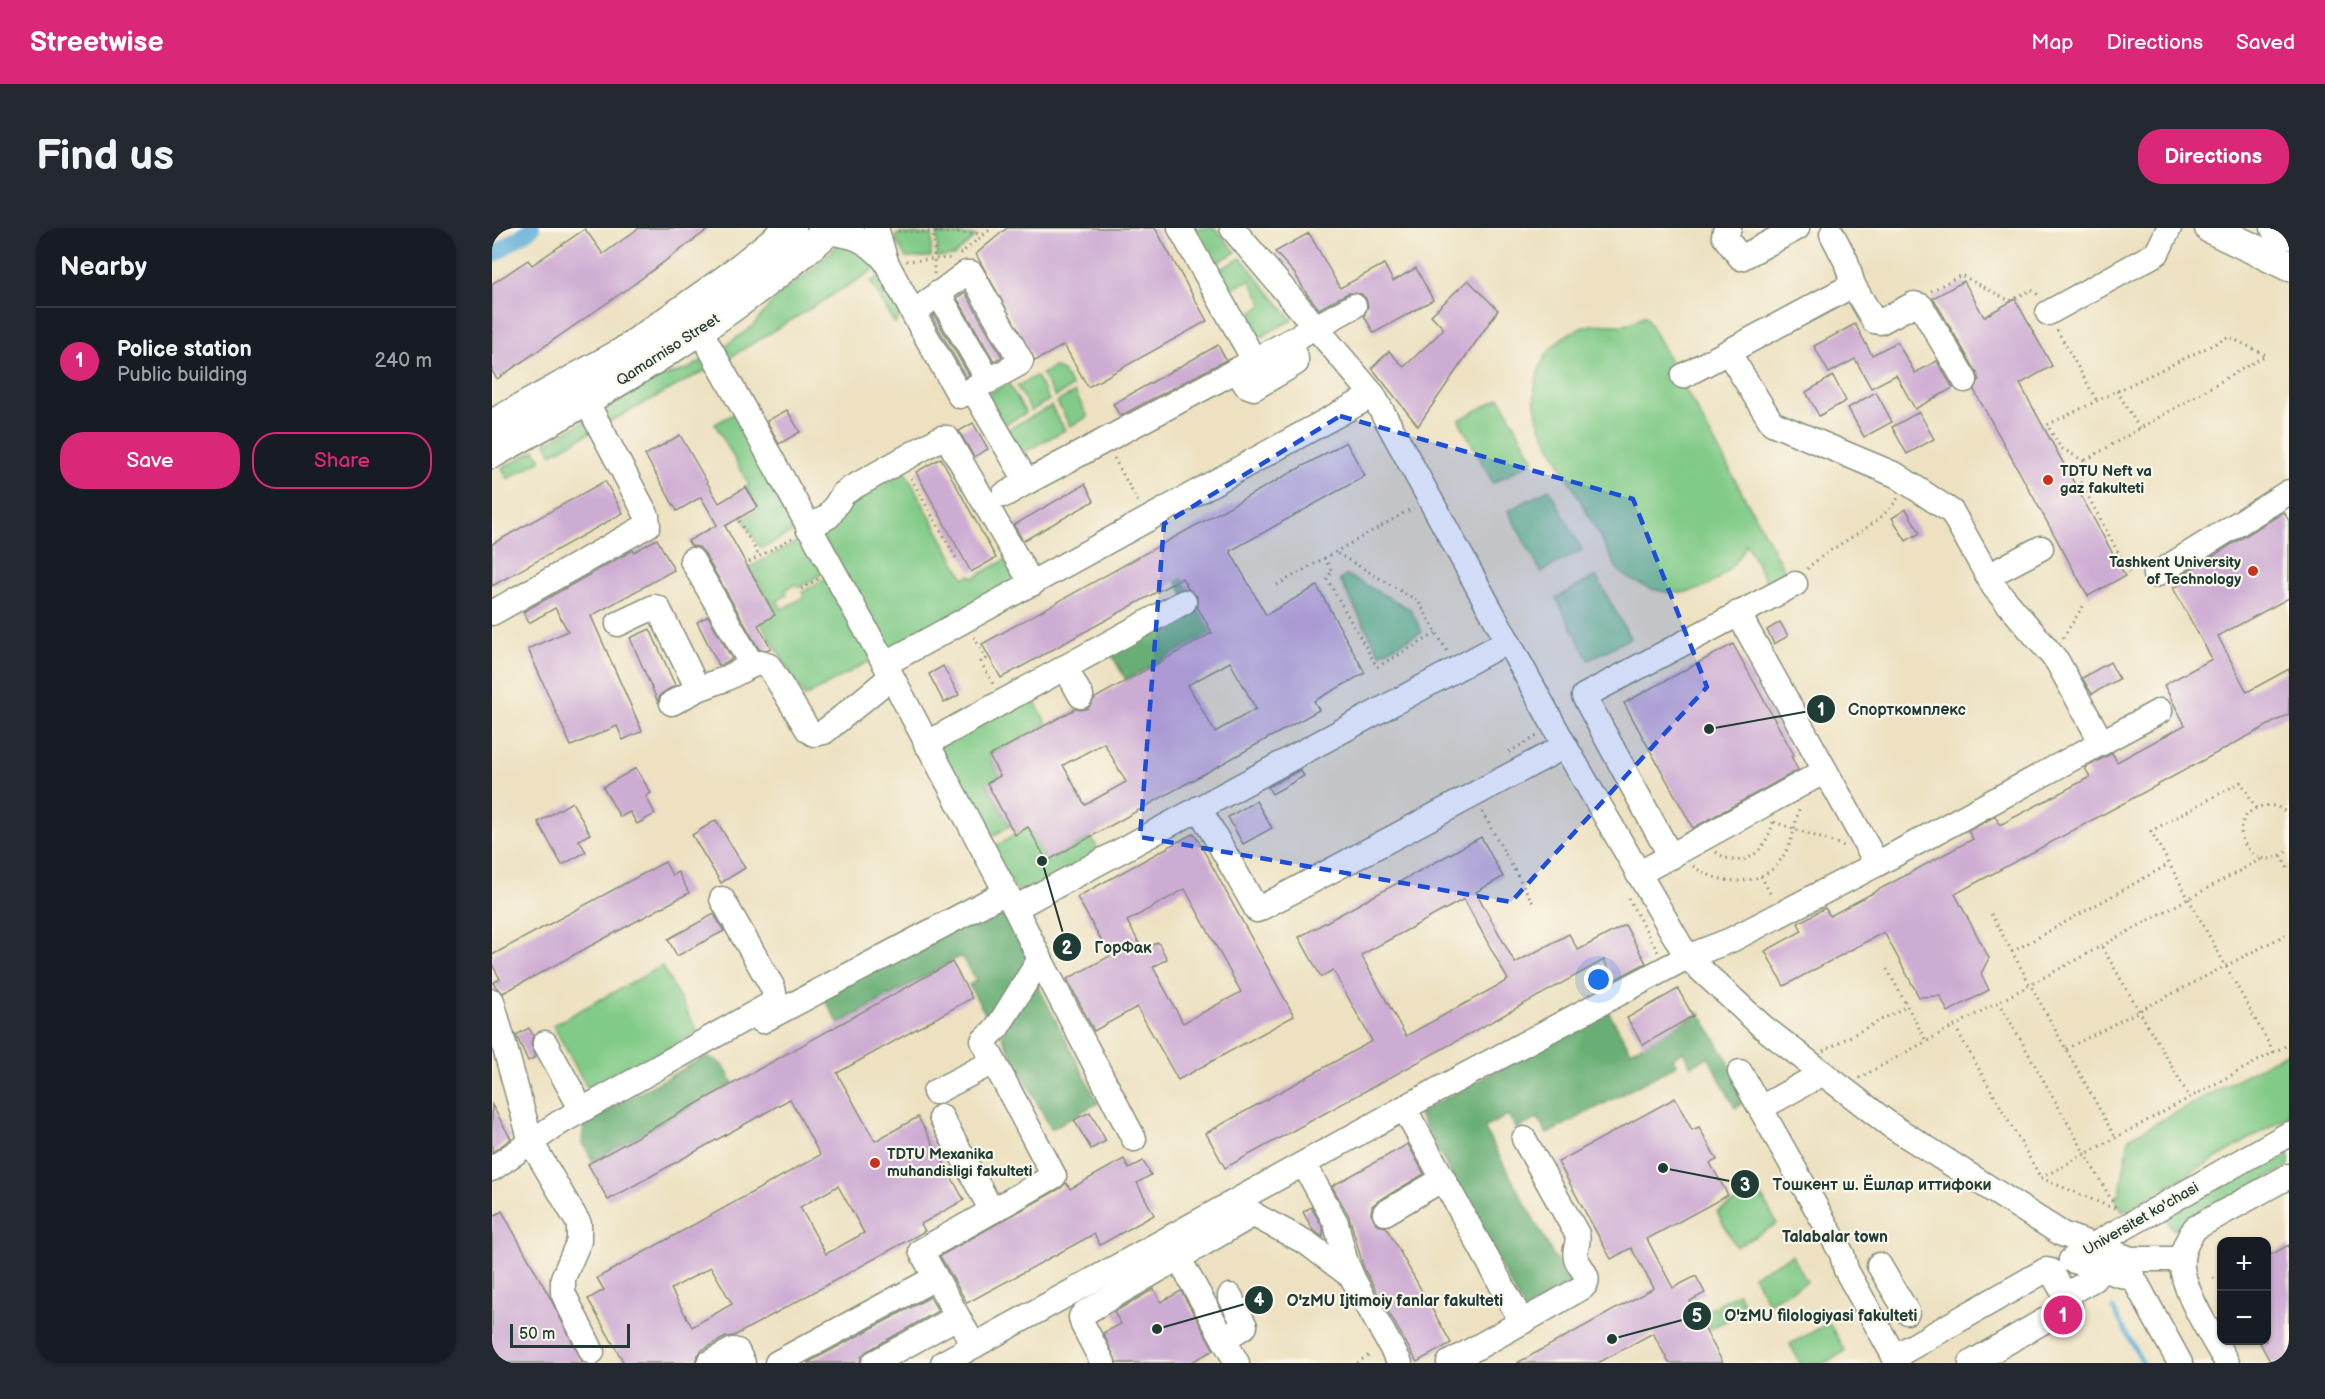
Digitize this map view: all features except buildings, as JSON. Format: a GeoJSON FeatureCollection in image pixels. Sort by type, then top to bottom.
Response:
{"type":"FeatureCollection","features":[{"type":"Feature","properties":{"kind":"main road","name":"Qamarniso Street"},"geometry":{"type":"LineString","coordinates":[[492,425],[621,354],[729,278],[791,228]]}},
{"type":"Feature","properties":{"kind":"main road"},"geometry":{"type":"LineString","coordinates":[[2210,228],[2289,266]]}},
{"type":"Feature","properties":{"kind":"main road"},"geometry":{"type":"LineString","coordinates":[[2276,228],[2289,234]]}},
{"type":"Feature","properties":{"kind":"main road","name":"Qamarniso Street"},"geometry":{"type":"LineString","coordinates":[[492,453],[586,402],[700,330],[801,255],[828,230]]}},
{"type":"Feature","properties":{"kind":"street"},"geometry":{"type":"LineString","coordinates":[[1180,228],[1246,365]]}},
{"type":"Feature","properties":{"kind":"street"},"geometry":{"type":"LineString","coordinates":[[1232,228],[1373,395],[1570,756],[1687,957],[1763,1027],[1890,1125],[2062,1234],[2108,1256],[2182,1259]]}},
{"type":"Feature","properties":{"kind":"street"},"geometry":{"type":"LineString","coordinates":[[1729,228],[1725,231],[1725,236],[1741,258],[1797,228]]}},
{"type":"Feature","properties":{"kind":"street"},"geometry":{"type":"LineString","coordinates":[[2048,313],[2157,253],[2169,228]]}},
{"type":"Feature","properties":{"kind":"street"},"geometry":{"type":"LineString","coordinates":[[828,230],[857,237],[895,261]]}},
{"type":"Feature","properties":{"kind":"street"},"geometry":{"type":"LineString","coordinates":[[885,230],[913,312],[956,393],[960,396],[981,386],[1021,361],[973,274],[968,272],[936,285],[913,312]]}},
{"type":"Feature","properties":{"kind":"street"},"geometry":{"type":"LineString","coordinates":[[1836,230],[1853,285],[1877,322],[1917,304],[1923,309],[1965,380]]}},
{"type":"Feature","properties":{"kind":"street"},"geometry":{"type":"LineString","coordinates":[[936,285],[1027,482]]}},
{"type":"Feature","properties":{"kind":"street"},"geometry":{"type":"LineString","coordinates":[[1683,376],[1853,285]]}},
{"type":"Feature","properties":{"kind":"street"},"geometry":{"type":"LineString","coordinates":[[1004,495],[1354,306]]}},
{"type":"Feature","properties":{"kind":"street"},"geometry":{"type":"LineString","coordinates":[[700,330],[888,670],[1011,900],[1134,1139]]}},
{"type":"Feature","properties":{"kind":"street"},"geometry":{"type":"LineString","coordinates":[[1728,352],[1772,423],[1909,482],[1952,512],[1999,593],[2053,655],[2102,743]]}},
{"type":"Feature","properties":{"kind":"street"},"geometry":{"type":"LineString","coordinates":[[672,703],[698,689],[760,663],[769,666],[808,730],[814,734],[824,732],[888,670],[964,621],[1373,395]]}},
{"type":"Feature","properties":{"kind":"street"},"geometry":{"type":"LineString","coordinates":[[492,613],[648,525],[647,516],[586,402]]}},
{"type":"Feature","properties":{"kind":"street"},"geometry":{"type":"LineString","coordinates":[[808,528],[829,516],[843,494],[850,489],[941,438],[947,438],[1032,584]]}},
{"type":"Feature","properties":{"kind":"street"},"geometry":{"type":"LineString","coordinates":[[2155,575],[2289,492]]}},
{"type":"Feature","properties":{"kind":"street"},"geometry":{"type":"LineString","coordinates":[[1988,576],[2041,548]]}},
{"type":"Feature","properties":{"kind":"street"},"geometry":{"type":"LineString","coordinates":[[692,560],[752,665]]}},
{"type":"Feature","properties":{"kind":"street"},"geometry":{"type":"LineString","coordinates":[[1676,854],[1610,747],[1584,700],[1586,694],[1795,584]]}},
{"type":"Feature","properties":{"kind":"street"},"geometry":{"type":"LineString","coordinates":[[926,744],[1184,602]]}},
{"type":"Feature","properties":{"kind":"street"},"geometry":{"type":"LineString","coordinates":[[618,624],[654,607],[658,608],[698,689]]}},
{"type":"Feature","properties":{"kind":"street"},"geometry":{"type":"LineString","coordinates":[[1738,613],[1816,776],[1877,864]]}},
{"type":"Feature","properties":{"kind":"street"},"geometry":{"type":"LineString","coordinates":[[492,1169],[531,1142],[587,1112],[705,1051],[1199,808],[1508,641]]}},
{"type":"Feature","properties":{"kind":"street"},"geometry":{"type":"LineString","coordinates":[[1065,667],[1081,696]]}},
{"type":"Feature","properties":{"kind":"street"},"geometry":{"type":"LineString","coordinates":[[1103,1363],[1083,1325],[1081,1317],[1084,1313],[1179,1259],[1304,1164],[1687,957],[1731,940],[2160,711]]}},
{"type":"Feature","properties":{"kind":"street"},"geometry":{"type":"LineString","coordinates":[[1199,808],[1257,910],[1473,795],[1570,756],[1610,747]]}},
{"type":"Feature","properties":{"kind":"street"},"geometry":{"type":"LineString","coordinates":[[1638,874],[1816,776]]}},
{"type":"Feature","properties":{"kind":"street"},"geometry":{"type":"LineString","coordinates":[[587,1112],[771,1004],[775,999],[773,988],[722,899]]}},
{"type":"Feature","properties":{"kind":"street"},"geometry":{"type":"LineString","coordinates":[[974,1346],[921,1251],[1052,1179],[1055,1174],[984,1044],[984,1038],[997,1028],[1040,959]]}},
{"type":"Feature","properties":{"kind":"street"},"geometry":{"type":"LineString","coordinates":[[492,1001],[531,1142],[579,1224],[579,1241],[563,1278],[563,1293],[592,1352]]}},
{"type":"Feature","properties":{"kind":"street"},"geometry":{"type":"LineString","coordinates":[[545,1043],[587,1112]]}},
{"type":"Feature","properties":{"kind":"street"},"geometry":{"type":"LineString","coordinates":[[935,1092],[993,1062]]}},
{"type":"Feature","properties":{"kind":"street"},"geometry":{"type":"LineString","coordinates":[[1740,1072],[1842,1254],[1846,1270],[1896,1360],[2046,1270],[2051,1271],[2066,1294],[2070,1304],[2068,1308],[1971,1363]]}},
{"type":"Feature","properties":{"kind":"street"},"geometry":{"type":"LineString","coordinates":[[1761,1108],[1823,1074]]}},
{"type":"Feature","properties":{"kind":"street"},"geometry":{"type":"LineString","coordinates":[[1404,1108],[1522,1322]]}},
{"type":"Feature","properties":{"kind":"street"},"geometry":{"type":"LineString","coordinates":[[941,1117],[992,1211]]}},
{"type":"Feature","properties":{"kind":"street","name":"Universitet ko'chasi"},"geometry":{"type":"LineString","coordinates":[[2181,1363],[2134,1279],[2108,1256],[2122,1219],[2289,1134]]}},
{"type":"Feature","properties":{"kind":"street"},"geometry":{"type":"LineString","coordinates":[[1449,1363],[1587,1284],[1587,1279],[1576,1258],[1575,1252],[1579,1241],[1577,1234],[1524,1139]]}},
{"type":"Feature","properties":{"kind":"street"},"geometry":{"type":"LineString","coordinates":[[1304,1164],[1336,1223],[1345,1260],[1353,1279],[1397,1362]]}},
{"type":"Feature","properties":{"kind":"street"},"geometry":{"type":"LineString","coordinates":[[2227,1363],[2197,1311],[2183,1273],[2182,1259],[2186,1242],[2195,1228],[2289,1176]]}},
{"type":"Feature","properties":{"kind":"street"},"geometry":{"type":"LineString","coordinates":[[1385,1213],[1443,1179]]}},
{"type":"Feature","properties":{"kind":"street"},"geometry":{"type":"LineString","coordinates":[[1243,1209],[1307,1243],[1353,1279]]}},
{"type":"Feature","properties":{"kind":"street"},"geometry":{"type":"LineString","coordinates":[[943,1363],[1243,1209]]}},
{"type":"Feature","properties":{"kind":"street"},"geometry":{"type":"LineString","coordinates":[[2066,1294],[2094,1279],[2108,1256]]}},
{"type":"Feature","properties":{"kind":"street"},"geometry":{"type":"LineString","coordinates":[[1179,1259],[1237,1363]]}},
{"type":"Feature","properties":{"kind":"street"},"geometry":{"type":"LineString","coordinates":[[1872,1315],[1903,1305],[1878,1265]]}},
{"type":"Feature","properties":{"kind":"street"},"geometry":{"type":"LineString","coordinates":[[777,1363],[935,1278]]}},
{"type":"Feature","properties":{"kind":"street"},"geometry":{"type":"LineString","coordinates":[[1224,1339],[1245,1326],[1230,1296]]}},
{"type":"Feature","properties":{"kind":"street"},"geometry":{"type":"LineString","coordinates":[[874,1363],[957,1317]]}},
{"type":"Feature","properties":{"kind":"street"},"geometry":{"type":"LineString","coordinates":[[709,1363],[733,1350],[743,1363]]}},
{"type":"Feature","properties":{"kind":"path"},"geometry":{"type":"LineString","coordinates":[[919,232],[923,228]]}},
{"type":"Feature","properties":{"kind":"path"},"geometry":{"type":"LineString","coordinates":[[936,285],[935,232],[939,228]]}},
{"type":"Feature","properties":{"kind":"path"},"geometry":{"type":"LineString","coordinates":[[957,233],[962,228]]}},
{"type":"Feature","properties":{"kind":"path"},"geometry":{"type":"LineString","coordinates":[[885,230],[985,234]]}},
{"type":"Feature","properties":{"kind":"path"},"geometry":{"type":"LineString","coordinates":[[895,261],[955,258]]}},
{"type":"Feature","properties":{"kind":"path"},"geometry":{"type":"LineString","coordinates":[[1917,304],[1923,296],[1963,275],[2010,301],[2028,291],[2034,291],[2097,401]]}},
{"type":"Feature","properties":{"kind":"path"},"geometry":{"type":"LineString","coordinates":[[2084,461],[2061,448],[2048,425],[2229,336],[2266,355],[2084,461],[2080,483],[2129,573]]}},
{"type":"Feature","properties":{"kind":"path"},"geometry":{"type":"LineString","coordinates":[[2117,391],[2140,429]]}},
{"type":"Feature","properties":{"kind":"path"},"geometry":{"type":"LineString","coordinates":[[1104,441],[1149,520]]}},
{"type":"Feature","properties":{"kind":"path"},"geometry":{"type":"LineString","coordinates":[[902,460],[956,558]]}},
{"type":"Feature","properties":{"kind":"path"},"geometry":{"type":"LineString","coordinates":[[1795,584],[1801,575],[1825,553],[1890,511],[1909,482]]}},
{"type":"Feature","properties":{"kind":"path"},"geometry":{"type":"LineString","coordinates":[[1277,585],[1430,498]]}},
{"type":"Feature","properties":{"kind":"path"},"geometry":{"type":"LineString","coordinates":[[739,521],[759,556]]}},
{"type":"Feature","properties":{"kind":"path"},"geometry":{"type":"LineString","coordinates":[[749,562],[808,528]]}},
{"type":"Feature","properties":{"kind":"path"},"geometry":{"type":"LineString","coordinates":[[1324,558],[1332,571],[1327,579],[1377,667],[1437,633],[1418,601],[1335,552]]}},
{"type":"Feature","properties":{"kind":"path"},"geometry":{"type":"LineString","coordinates":[[2053,655],[2083,606]]}},
{"type":"Feature","properties":{"kind":"path"},"geometry":{"type":"LineString","coordinates":[[964,621],[986,659],[981,662],[1003,701]]}},
{"type":"Feature","properties":{"kind":"path"},"geometry":{"type":"LineString","coordinates":[[1676,854],[1712,878],[1736,882],[1761,876],[1781,861],[1816,776]]}},
{"type":"Feature","properties":{"kind":"path"},"geometry":{"type":"LineString","coordinates":[[2256,808],[2241,782],[2151,831],[2274,1053]]}},
{"type":"Feature","properties":{"kind":"path"},"geometry":{"type":"LineString","coordinates":[[1473,795],[1534,905]]}},
{"type":"Feature","properties":{"kind":"path"},"geometry":{"type":"LineString","coordinates":[[1702,840],[1725,858],[1749,858],[1766,844],[1779,797]]}},
{"type":"Feature","properties":{"kind":"path"},"geometry":{"type":"LineString","coordinates":[[2263,858],[2249,851],[2242,836],[2244,820],[2256,808],[2265,805],[2283,809],[2289,815]]}},
{"type":"Feature","properties":{"kind":"path"},"geometry":{"type":"LineString","coordinates":[[1773,822],[1849,847]]}},
{"type":"Feature","properties":{"kind":"path"},"geometry":{"type":"LineString","coordinates":[[1823,1074],[1926,1041],[2263,858],[2281,856],[2289,849]]}},
{"type":"Feature","properties":{"kind":"path"},"geometry":{"type":"LineString","coordinates":[[2281,856],[2289,871]]}},
{"type":"Feature","properties":{"kind":"path"},"geometry":{"type":"LineString","coordinates":[[2012,952],[2169,864]]}},
{"type":"Feature","properties":{"kind":"path"},"geometry":{"type":"LineString","coordinates":[[1761,876],[1772,897]]}},
{"type":"Feature","properties":{"kind":"path"},"geometry":{"type":"LineString","coordinates":[[1991,914],[2115,1139]]}},
{"type":"Feature","properties":{"kind":"path"},"geometry":{"type":"LineString","coordinates":[[2066,1049],[2138,1009],[2289,933]]}},
{"type":"Feature","properties":{"kind":"path"},"geometry":{"type":"LineString","coordinates":[[2102,946],[2190,1098]]}},
{"type":"Feature","properties":{"kind":"path"},"geometry":{"type":"LineString","coordinates":[[1887,969],[1926,1041]]}},
{"type":"Feature","properties":{"kind":"path"},"geometry":{"type":"LineString","coordinates":[[1823,1074],[1907,1006]]}},
{"type":"Feature","properties":{"kind":"path"},"geometry":{"type":"LineString","coordinates":[[2002,1008],[2122,1219]]}},
{"type":"Feature","properties":{"kind":"path"},"geometry":{"type":"LineString","coordinates":[[1958,1032],[2041,1178],[2122,1219]]}},
{"type":"Feature","properties":{"kind":"path"},"geometry":{"type":"LineString","coordinates":[[2041,1178],[2289,1044]]}},
{"type":"Feature","properties":{"kind":"path"},"geometry":{"type":"LineString","coordinates":[[2212,1278],[2217,1278]]}},
{"type":"Feature","properties":{"kind":"highlighted area"},"geometry":{"type":"Polygon","coordinates":[[[1340,416],[1633,499],[1707,687],[1511,902],[1140,837],[1164,524],[1340,416]]]}},
{"type":"Feature","properties":{"kind":"green space"},"geometry":{"type":"Polygon","coordinates":[[[1189,228],[1215,228],[1236,252],[1210,267],[1189,228]]]}},
{"type":"Feature","properties":{"kind":"green space"},"geometry":{"type":"Polygon","coordinates":[[[898,234],[932,235],[931,257],[906,258],[895,238],[898,234]]]}},
{"type":"Feature","properties":{"kind":"green space"},"geometry":{"type":"Polygon","coordinates":[[[937,234],[976,236],[954,256],[937,257],[937,234]]]}},
{"type":"Feature","properties":{"kind":"green space"},"geometry":{"type":"Polygon","coordinates":[[[847,241],[877,268],[724,361],[718,351],[753,326],[776,297],[814,268],[841,242],[847,241]]]}},
{"type":"Feature","properties":{"kind":"green space"},"geometry":{"type":"Polygon","coordinates":[[[1241,258],[1292,320],[1255,340],[1244,319],[1263,304],[1250,280],[1229,287],[1222,284],[1213,273],[1241,258]]]}},
{"type":"Feature","properties":{"kind":"green space"},"geometry":{"type":"Polygon","coordinates":[[[881,275],[902,313],[895,324],[871,282],[881,275]]]}},
{"type":"Feature","properties":{"kind":"green space"},"geometry":{"type":"Polygon","coordinates":[[[1645,315],[1786,573],[1767,583],[1746,544],[1735,562],[1721,576],[1706,586],[1689,592],[1671,593],[1635,582],[1618,570],[1540,426],[1535,393],[1542,363],[1550,350],[1561,339],[1575,331],[1596,324],[1627,324],[1645,315]]]}},
{"type":"Feature","properties":{"kind":"green space"},"geometry":{"type":"Polygon","coordinates":[[[707,358],[712,367],[607,423],[606,410],[609,407],[659,378],[688,369],[707,358]]]}},
{"type":"Feature","properties":{"kind":"green space"},"geometry":{"type":"Polygon","coordinates":[[[1054,367],[1063,371],[1072,387],[1055,397],[1042,374],[1054,367]]]}},
{"type":"Feature","properties":{"kind":"green space"},"geometry":{"type":"Polygon","coordinates":[[[1036,376],[1049,400],[1031,411],[1017,386],[1036,376]]]}},
{"type":"Feature","properties":{"kind":"green space"},"geometry":{"type":"Polygon","coordinates":[[[1008,383],[1026,413],[1002,426],[985,396],[1008,383]]]}},
{"type":"Feature","properties":{"kind":"green space"},"geometry":{"type":"Polygon","coordinates":[[[1075,392],[1088,417],[1070,426],[1057,402],[1075,392]]]}},
{"type":"Feature","properties":{"kind":"green space"},"geometry":{"type":"Polygon","coordinates":[[[1500,398],[1534,461],[1493,483],[1459,420],[1500,398]]]}},
{"type":"Feature","properties":{"kind":"green space"},"geometry":{"type":"Polygon","coordinates":[[[1051,406],[1065,430],[1019,455],[1005,431],[1051,406]]]}},
{"type":"Feature","properties":{"kind":"green space"},"geometry":{"type":"Polygon","coordinates":[[[737,412],[797,530],[763,548],[759,546],[743,519],[759,509],[746,487],[749,485],[715,424],[737,412]]]}},
{"type":"Feature","properties":{"kind":"green space"},"geometry":{"type":"Polygon","coordinates":[[[583,422],[597,429],[552,454],[546,443],[583,422]]]}},
{"type":"Feature","properties":{"kind":"green space"},"geometry":{"type":"Polygon","coordinates":[[[535,450],[541,460],[508,479],[502,468],[535,450]]]}},
{"type":"Feature","properties":{"kind":"green space"},"geometry":{"type":"Polygon","coordinates":[[[902,466],[964,578],[971,575],[973,578],[1012,556],[1024,577],[886,652],[818,529],[848,497],[902,466]]]}},
{"type":"Feature","properties":{"kind":"green space"},"geometry":{"type":"Polygon","coordinates":[[[1549,489],[1582,550],[1541,572],[1508,511],[1549,489]]]}},
{"type":"Feature","properties":{"kind":"green space"},"geometry":{"type":"Polygon","coordinates":[[[801,539],[806,540],[825,572],[799,588],[796,584],[785,590],[787,595],[777,601],[782,609],[804,597],[802,592],[827,577],[873,659],[805,697],[761,623],[774,609],[750,567],[801,539]]]}},
{"type":"Feature","properties":{"kind":"green space"},"geometry":{"type":"Polygon","coordinates":[[[1347,575],[1410,609],[1422,632],[1380,654],[1340,580],[1347,575]]]}},
{"type":"Feature","properties":{"kind":"green space"},"geometry":{"type":"Polygon","coordinates":[[[1596,576],[1630,638],[1589,660],[1556,598],[1596,576]]]}},
{"type":"Feature","properties":{"kind":"green space"},"geometry":{"type":"Polygon","coordinates":[[[1182,578],[1212,633],[1126,680],[1108,648],[1188,603],[1176,581],[1182,578]]]}},
{"type":"Feature","properties":{"kind":"green space"},"geometry":{"type":"Polygon","coordinates":[[[1030,693],[1047,724],[989,756],[1000,776],[987,784],[1010,826],[987,839],[936,746],[1030,693]]]}},
{"type":"Feature","properties":{"kind":"green space"},"geometry":{"type":"Polygon","coordinates":[[[1028,827],[1045,857],[1037,861],[1039,865],[1091,837],[1103,858],[1024,901],[992,851],[996,846],[1028,827]]]}},
{"type":"Feature","properties":{"kind":"green space"},"geometry":{"type":"Polygon","coordinates":[[[1001,900],[1031,959],[989,1020],[969,985],[976,981],[961,956],[839,1024],[822,995],[1001,900]]]}},
{"type":"Feature","properties":{"kind":"green space"},"geometry":{"type":"Polygon","coordinates":[[[662,966],[698,1032],[589,1091],[553,1025],[662,966]]]}},
{"type":"Feature","properties":{"kind":"green space"},"geometry":{"type":"Polygon","coordinates":[[[1034,978],[1098,1103],[1051,1129],[1002,1036],[1034,978]]]}},
{"type":"Feature","properties":{"kind":"green space"},"geometry":{"type":"Polygon","coordinates":[[[1608,1011],[1631,1051],[1700,1013],[1742,1086],[1745,1101],[1735,1108],[1708,1057],[1691,1066],[1683,1051],[1673,1057],[1677,1065],[1547,1134],[1538,1118],[1517,1129],[1508,1115],[1484,1128],[1570,1286],[1525,1311],[1418,1113],[1608,1011]]]}},
{"type":"Feature","properties":{"kind":"green space"},"geometry":{"type":"Polygon","coordinates":[[[2289,1051],[2289,1116],[2123,1212],[2115,1197],[2120,1193],[2129,1138],[2289,1051]]]}},
{"type":"Feature","properties":{"kind":"green space"},"geometry":{"type":"Polygon","coordinates":[[[705,1057],[719,1063],[733,1083],[593,1161],[582,1141],[584,1126],[705,1057]]]}},
{"type":"Feature","properties":{"kind":"green space"},"geometry":{"type":"Polygon","coordinates":[[[2289,1147],[2289,1166],[2173,1230],[2165,1216],[2289,1147]]]}},
{"type":"Feature","properties":{"kind":"green space"},"geometry":{"type":"Polygon","coordinates":[[[1758,1190],[1777,1224],[1736,1247],[1717,1212],[1758,1190]]]}},
{"type":"Feature","properties":{"kind":"green space"},"geometry":{"type":"Polygon","coordinates":[[[1792,1255],[1807,1282],[1768,1303],[1753,1275],[1792,1255]]]}},
{"type":"Feature","properties":{"kind":"green space"},"geometry":{"type":"Polygon","coordinates":[[[1738,1293],[1747,1310],[1710,1329],[1702,1313],[1738,1293]]]}},
{"type":"Feature","properties":{"kind":"green space"},"geometry":{"type":"Polygon","coordinates":[[[1829,1323],[1845,1352],[1824,1363],[1800,1363],[1790,1344],[1829,1323]]]}},
{"type":"Feature","properties":{"kind":"waterway"},"geometry":{"type":"LineString","coordinates":[[492,256],[532,228]]}},
{"type":"Feature","properties":{"kind":"waterway"},"geometry":{"type":"LineString","coordinates":[[2113,1309],[2143,1363]]}},
{"type":"Feature","properties":{"kind":"place","name":"TDTU Neft va gaz fakulteti"},"geometry":{"type":"Point","coordinates":[2048,480]}},
{"type":"Feature","properties":{"kind":"place","name":"Tashkent University of Technology"},"geometry":{"type":"Point","coordinates":[2253,571]}},
{"type":"Feature","properties":{"kind":"place","name":"Спорткомплекс"},"geometry":{"type":"Point","coordinates":[1709,729]}},
{"type":"Feature","properties":{"kind":"place","name":"ГорФак"},"geometry":{"type":"Point","coordinates":[1042,861]}},
{"type":"Feature","properties":{"kind":"place","name":"TDTU Mexanika muhandisligi fakulteti"},"geometry":{"type":"Point","coordinates":[875,1163]}},
{"type":"Feature","properties":{"kind":"place","name":"Тошкент ш. Ёшлар иттифоки"},"geometry":{"type":"Point","coordinates":[1663,1168]}},
{"type":"Feature","properties":{"kind":"place","name":"Police station"},"geometry":{"type":"Point","coordinates":[2063,1315]}},
{"type":"Feature","properties":{"kind":"place","name":"O'zMU Ijtimoiy fanlar fakulteti"},"geometry":{"type":"Point","coordinates":[1157,1329]}},
{"type":"Feature","properties":{"kind":"place","name":"O'zMU filologiyasi fakulteti"},"geometry":{"type":"Point","coordinates":[1612,1339]}},
{"type":"Feature","properties":{"kind":"district","name":"Talabalar town"},"geometry":{"type":"Point","coordinates":[1835,1237]}}]}
